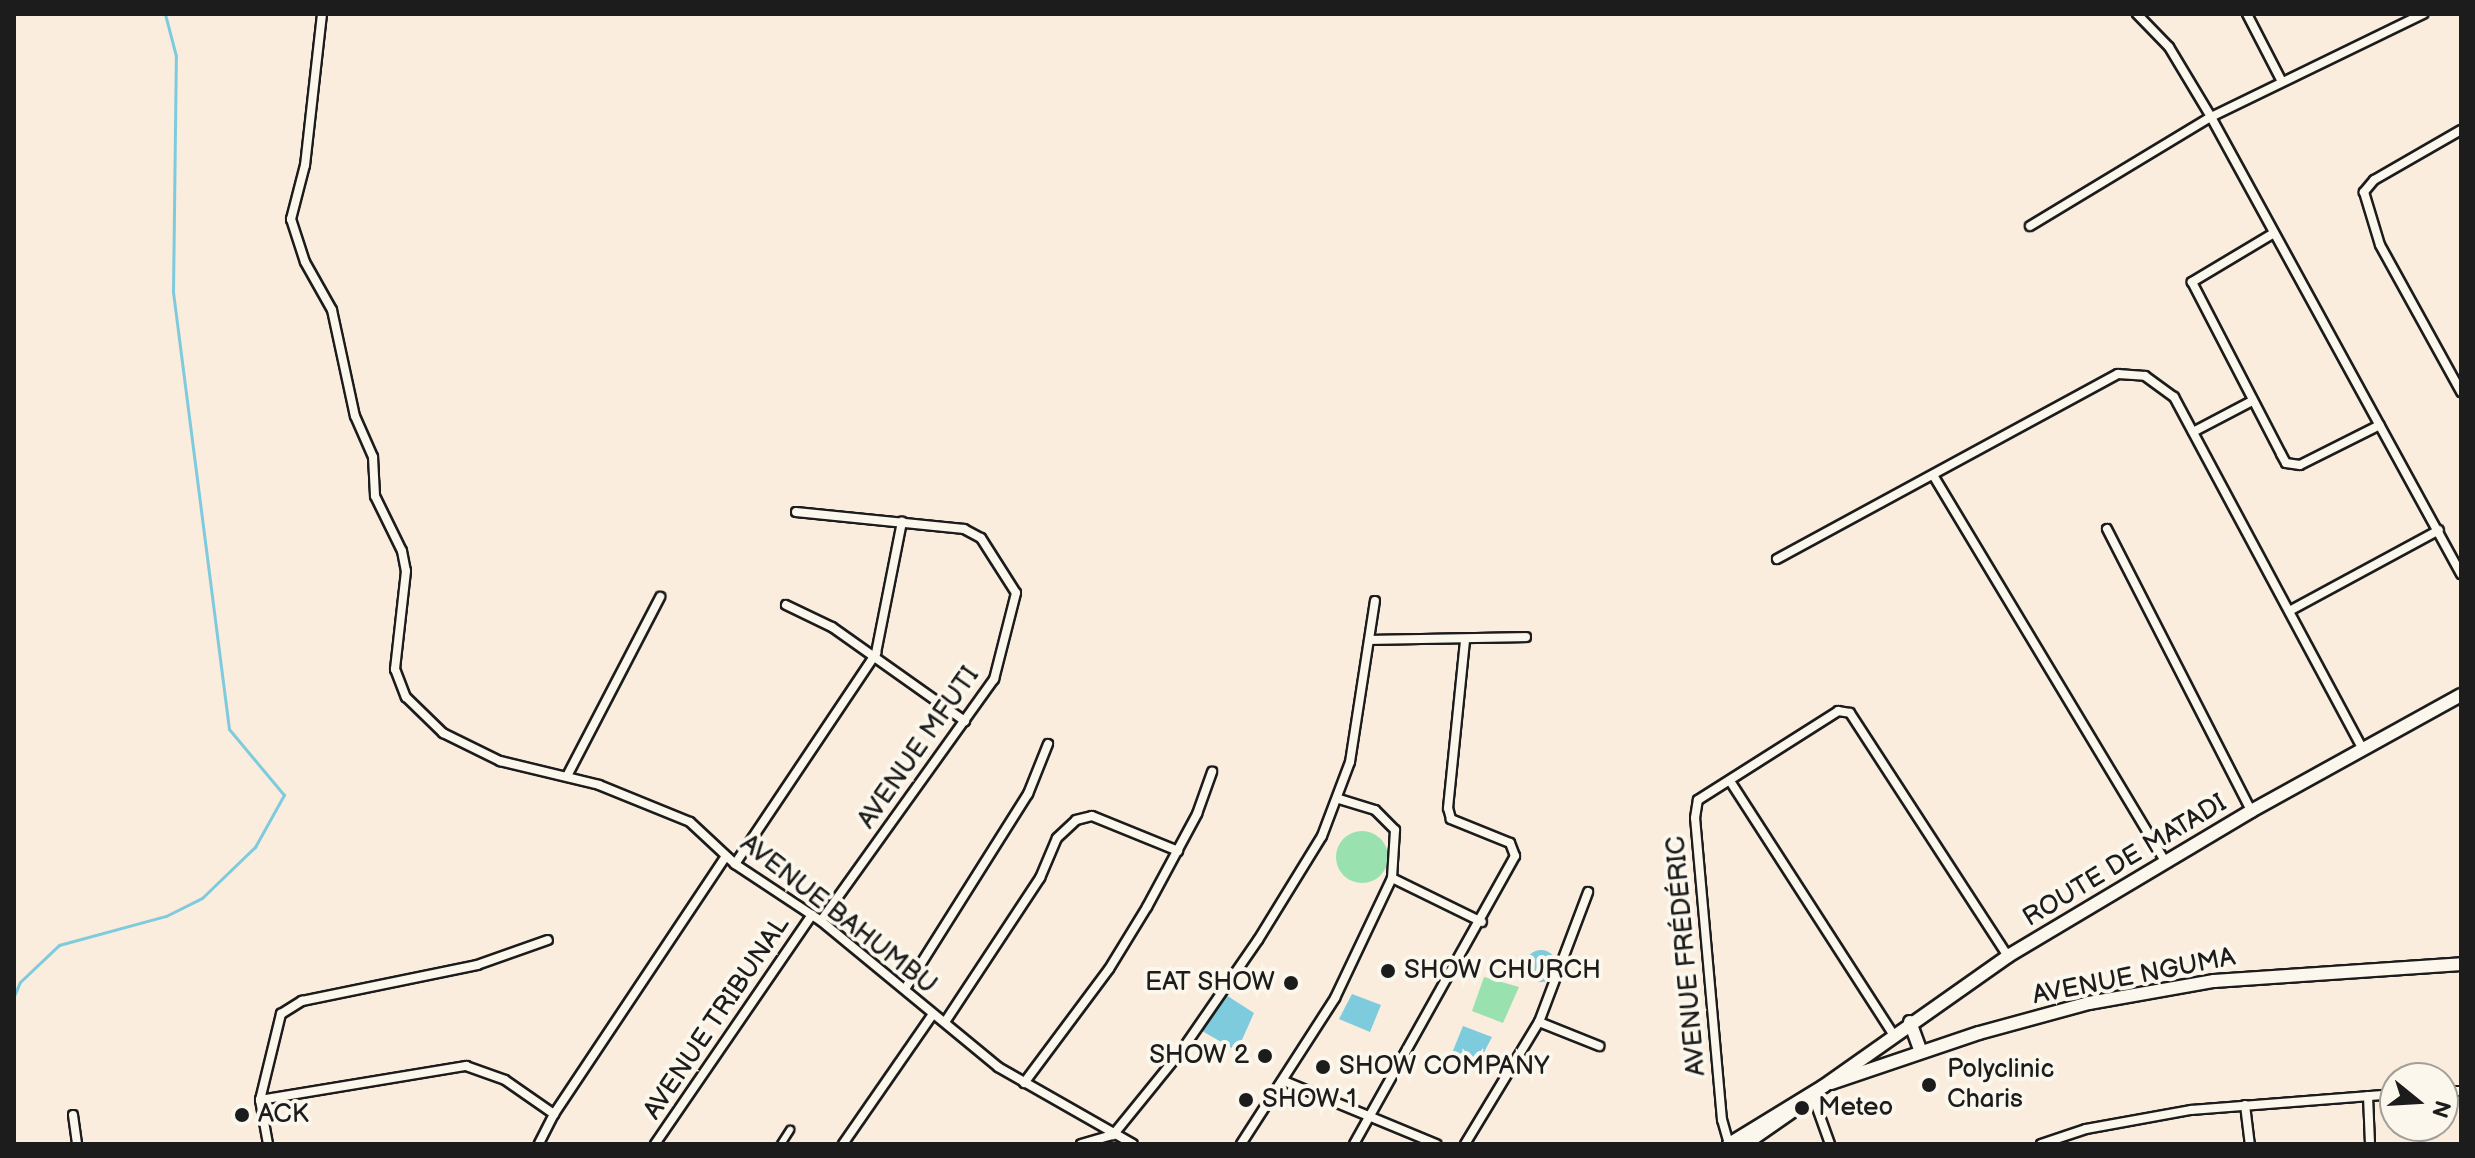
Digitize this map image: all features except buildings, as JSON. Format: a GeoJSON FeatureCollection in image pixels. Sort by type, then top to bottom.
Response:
{"type":"FeatureCollection","features":[{"type":"Feature","properties":{"kind":"main road","name":"ROUTE DE MATADI"},"geometry":{"type":"LineString","coordinates":[[1824,1086],[1893,1034],[2008,956],[2251,811],[2461,695]]}},
{"type":"Feature","properties":{"kind":"main road","name":"AVENUE NGUMA"},"geometry":{"type":"LineString","coordinates":[[1824,1086],[1921,1052],[2089,1003],[2214,981],[2461,964]]}},
{"type":"Feature","properties":{"kind":"main road"},"geometry":{"type":"LineString","coordinates":[[1910,1022],[1921,1052]]}},
{"type":"Feature","properties":{"kind":"main road"},"geometry":{"type":"LineString","coordinates":[[1729,1144],[1824,1086]]}},
{"type":"Feature","properties":{"kind":"main road"},"geometry":{"type":"LineString","coordinates":[[1745,1144],[1808,1096]]}},
{"type":"Feature","properties":{"kind":"street","name":"AVENUE BAHUMBU"},"geometry":{"type":"LineString","coordinates":[[322,14],[305,165],[291,219],[305,262],[332,310],[355,416],[373,457],[375,496],[402,551],[406,571],[399,602],[398,685],[443,733],[500,761],[567,776],[690,822],[735,864],[821,921],[933,1014],[1024,1083],[1133,1144]]}},
{"type":"Feature","properties":{"kind":"street"},"geometry":{"type":"LineString","coordinates":[[2137,14],[2169,47],[2211,117],[2461,574]]}},
{"type":"Feature","properties":{"kind":"street"},"geometry":{"type":"LineString","coordinates":[[2247,14],[2281,80]]}},
{"type":"Feature","properties":{"kind":"street"},"geometry":{"type":"LineString","coordinates":[[2030,226],[2211,117],[2281,80],[2423,14]]}},
{"type":"Feature","properties":{"kind":"street"},"geometry":{"type":"LineString","coordinates":[[2461,130],[2374,180],[2364,192],[2380,245],[2461,392]]}},
{"type":"Feature","properties":{"kind":"street"},"geometry":{"type":"LineString","coordinates":[[2274,233],[2192,282],[2252,401],[2293,465],[2380,425]]}},
{"type":"Feature","properties":{"kind":"street"},"geometry":{"type":"LineString","coordinates":[[1777,559],[2118,374],[2145,376],[2161,385],[2193,432],[2291,610],[2362,748]]}},
{"type":"Feature","properties":{"kind":"street"},"geometry":{"type":"LineString","coordinates":[[2193,432],[2252,401]]}},
{"type":"Feature","properties":{"kind":"street"},"geometry":{"type":"LineString","coordinates":[[1933,475],[2165,861]]}},
{"type":"Feature","properties":{"kind":"street"},"geometry":{"type":"LineString","coordinates":[[735,864],[873,659],[902,522],[796,512]]}},
{"type":"Feature","properties":{"kind":"street","name":"AVENUE MFUTI"},"geometry":{"type":"LineString","coordinates":[[821,921],[994,679],[1014,607],[1012,584],[981,538],[938,523],[902,522]]}},
{"type":"Feature","properties":{"kind":"street"},"geometry":{"type":"LineString","coordinates":[[2107,529],[2251,811]]}},
{"type":"Feature","properties":{"kind":"street"},"geometry":{"type":"LineString","coordinates":[[2291,610],[2439,530]]}},
{"type":"Feature","properties":{"kind":"street"},"geometry":{"type":"LineString","coordinates":[[567,776],[660,597]]}},
{"type":"Feature","properties":{"kind":"street"},"geometry":{"type":"LineString","coordinates":[[1081,1144],[1113,1135],[1182,1050],[1258,940],[1339,799],[1371,640],[1375,601]]}},
{"type":"Feature","properties":{"kind":"street"},"geometry":{"type":"LineString","coordinates":[[786,605],[832,627],[873,659],[965,721]]}},
{"type":"Feature","properties":{"kind":"street"},"geometry":{"type":"LineString","coordinates":[[1371,640],[1526,637]]}},
{"type":"Feature","properties":{"kind":"street"},"geometry":{"type":"LineString","coordinates":[[1354,1144],[1514,862],[1515,849],[1451,819],[1448,808],[1465,640]]}},
{"type":"Feature","properties":{"kind":"street","name":"AVENUE FRÉDÉRIC"},"geometry":{"type":"LineString","coordinates":[[1729,1144],[1722,1120],[1695,807],[1730,781],[1838,711],[1850,713],[2008,956]]}},
{"type":"Feature","properties":{"kind":"street"},"geometry":{"type":"LineString","coordinates":[[905,989],[1028,794],[1048,744]]}},
{"type":"Feature","properties":{"kind":"street"},"geometry":{"type":"LineString","coordinates":[[1024,1083],[1109,969],[1178,851],[1212,772]]}},
{"type":"Feature","properties":{"kind":"street"},"geometry":{"type":"LineString","coordinates":[[1730,781],[1893,1034]]}},
{"type":"Feature","properties":{"kind":"street"},"geometry":{"type":"LineString","coordinates":[[1241,1144],[1284,1081],[1357,958],[1392,878],[1395,830],[1375,810],[1339,799]]}},
{"type":"Feature","properties":{"kind":"street"},"geometry":{"type":"LineString","coordinates":[[945,1022],[1040,878],[1057,838],[1076,820],[1092,816],[1178,851]]}},
{"type":"Feature","properties":{"kind":"street"},"geometry":{"type":"LineString","coordinates":[[539,1144],[554,1114],[726,856]]}},
{"type":"Feature","properties":{"kind":"street"},"geometry":{"type":"LineString","coordinates":[[1392,878],[1482,922]]}},
{"type":"Feature","properties":{"kind":"street"},"geometry":{"type":"LineString","coordinates":[[1465,1144],[1539,1022],[1588,892]]}},
{"type":"Feature","properties":{"kind":"street","name":"AVENUE TRIBUNAL"},"geometry":{"type":"LineString","coordinates":[[655,1144],[812,915]]}},
{"type":"Feature","properties":{"kind":"street"},"geometry":{"type":"LineString","coordinates":[[268,1144],[260,1100],[281,1014],[302,1001],[477,965],[548,940]]}},
{"type":"Feature","properties":{"kind":"street"},"geometry":{"type":"LineString","coordinates":[[843,1144],[933,1014]]}},
{"type":"Feature","properties":{"kind":"street"},"geometry":{"type":"LineString","coordinates":[[1539,1022],[1599,1046]]}},
{"type":"Feature","properties":{"kind":"street"},"geometry":{"type":"LineString","coordinates":[[260,1100],[466,1066],[505,1080],[554,1114]]}},
{"type":"Feature","properties":{"kind":"street"},"geometry":{"type":"LineString","coordinates":[[1284,1081],[1436,1144]]}},
{"type":"Feature","properties":{"kind":"street"},"geometry":{"type":"LineString","coordinates":[[2041,1144],[2148,1117],[2245,1105],[2379,1095]]}},
{"type":"Feature","properties":{"kind":"street"},"geometry":{"type":"LineString","coordinates":[[1808,1096],[1830,1144]]}},
{"type":"Feature","properties":{"kind":"street"},"geometry":{"type":"LineString","coordinates":[[2368,1096],[2370,1144]]}},
{"type":"Feature","properties":{"kind":"street"},"geometry":{"type":"LineString","coordinates":[[2245,1105],[2250,1144]]}},
{"type":"Feature","properties":{"kind":"street"},"geometry":{"type":"LineString","coordinates":[[73,1115],[77,1144]]}},
{"type":"Feature","properties":{"kind":"street"},"geometry":{"type":"LineString","coordinates":[[781,1144],[790,1130]]}},
{"type":"Feature","properties":{"kind":"green space"},"geometry":{"type":"Polygon","coordinates":[[[1362,831],[1380,839],[1388,857],[1380,875],[1362,883],[1344,875],[1336,857],[1344,839],[1362,831]]]}},
{"type":"Feature","properties":{"kind":"green space"},"geometry":{"type":"Polygon","coordinates":[[[1484,977],[1519,987],[1503,1023],[1472,1011],[1484,977]]]}},
{"type":"Feature","properties":{"kind":"water"},"geometry":{"type":"Polygon","coordinates":[[[1541,950],[1552,955],[1557,966],[1552,977],[1541,982],[1530,977],[1525,966],[1530,955],[1541,950]]]}},
{"type":"Feature","properties":{"kind":"water"},"geometry":{"type":"Polygon","coordinates":[[[1352,994],[1381,1005],[1370,1032],[1339,1019],[1352,994]]]}},
{"type":"Feature","properties":{"kind":"water"},"geometry":{"type":"Polygon","coordinates":[[[1226,995],[1254,1013],[1237,1051],[1202,1031],[1226,995]]]}},
{"type":"Feature","properties":{"kind":"water"},"geometry":{"type":"Polygon","coordinates":[[[1463,1026],[1492,1037],[1478,1064],[1452,1053],[1463,1026]]]}},
{"type":"Feature","properties":{"kind":"waterway"},"geometry":{"type":"LineString","coordinates":[[14,996],[20,982],[59,945],[166,916],[202,898],[255,847],[284,795],[229,729],[173,292],[176,56],[165,14]]}},
{"type":"Feature","properties":{"kind":"place","name":"SHOW CHURCH"},"geometry":{"type":"Point","coordinates":[1388,971]}},
{"type":"Feature","properties":{"kind":"place","name":"EAT SHOW"},"geometry":{"type":"Point","coordinates":[1291,983]}},
{"type":"Feature","properties":{"kind":"place","name":"SHOW 2"},"geometry":{"type":"Point","coordinates":[1265,1056]}},
{"type":"Feature","properties":{"kind":"place","name":"SHOW COMPANY"},"geometry":{"type":"Point","coordinates":[1323,1067]}},
{"type":"Feature","properties":{"kind":"place","name":"Polyclinic Charis"},"geometry":{"type":"Point","coordinates":[1929,1085]}},
{"type":"Feature","properties":{"kind":"place","name":"SHOW 1"},"geometry":{"type":"Point","coordinates":[1246,1100]}},
{"type":"Feature","properties":{"kind":"place","name":"Meteo"},"geometry":{"type":"Point","coordinates":[1802,1108]}},
{"type":"Feature","properties":{"kind":"place","name":"ACK"},"geometry":{"type":"Point","coordinates":[242,1115]}}]}
